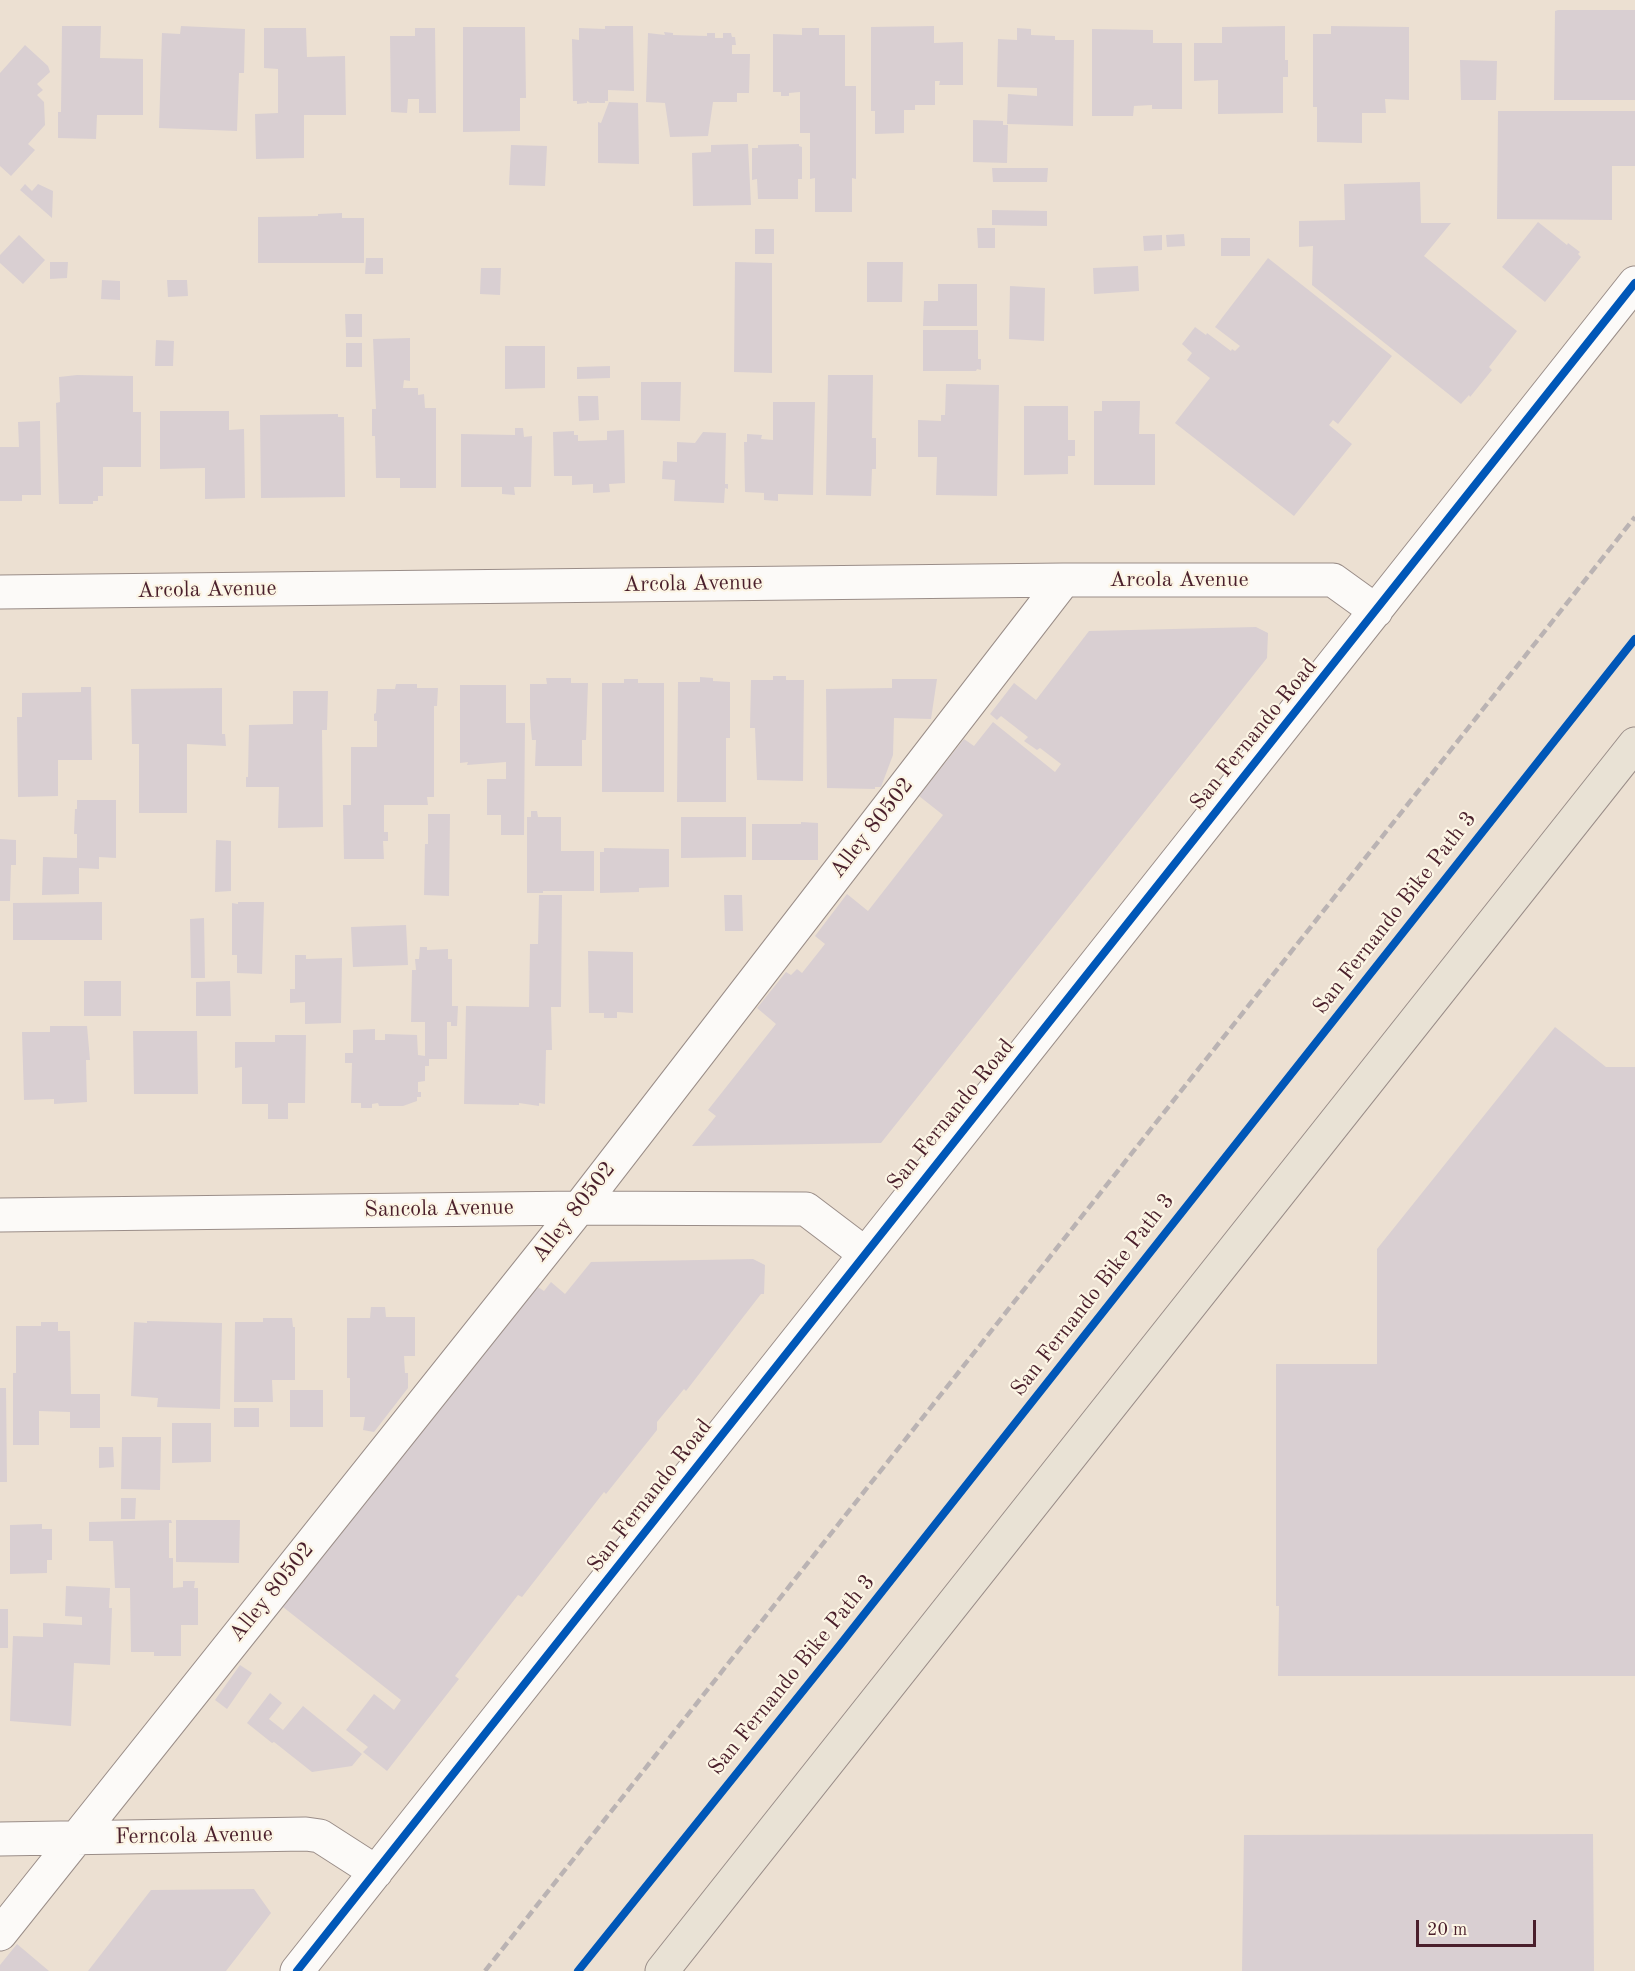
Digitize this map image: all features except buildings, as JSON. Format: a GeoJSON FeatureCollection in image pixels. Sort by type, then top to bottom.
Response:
{"type":"FeatureCollection","features":[{"type":"Feature","properties":{"kind":"main road"},"geometry":{"type":"LineString","coordinates":[[663,1971],[1635,744]]}},
{"type":"Feature","properties":{"kind":"street","name":"San Fernando Road"},"geometry":{"type":"LineString","coordinates":[[297,1971],[1635,283]]}},
{"type":"Feature","properties":{"kind":"street","name":"Arcola Avenue"},"geometry":{"type":"LineString","coordinates":[[0,592],[1064,580],[1333,580],[1376,611]]}},
{"type":"Feature","properties":{"kind":"street","name":"Alley 80502"},"geometry":{"type":"LineString","coordinates":[[0,1934],[579,1208],[1064,580]]}},
{"type":"Feature","properties":{"kind":"street","name":"Sancola Avenue"},"geometry":{"type":"LineString","coordinates":[[0,1215],[579,1208],[806,1209],[864,1254]]}},
{"type":"Feature","properties":{"kind":"street","name":"Ferncola Avenue"},"geometry":{"type":"LineString","coordinates":[[0,1839],[306,1834],[320,1836],[376,1872]]}},
{"type":"Feature","properties":{"kind":"railway"},"geometry":{"type":"LineString","coordinates":[[485,1971],[1635,517]]}},
{"type":"Feature","properties":{"kind":"cycle path"},"geometry":{"type":"LineString","coordinates":[[297,1971],[1635,283]]}},
{"type":"Feature","properties":{"kind":"cycle path","name":"San Fernando Bike Path 3"},"geometry":{"type":"LineString","coordinates":[[578,1971],[839,1646],[1635,639]]}}]}
